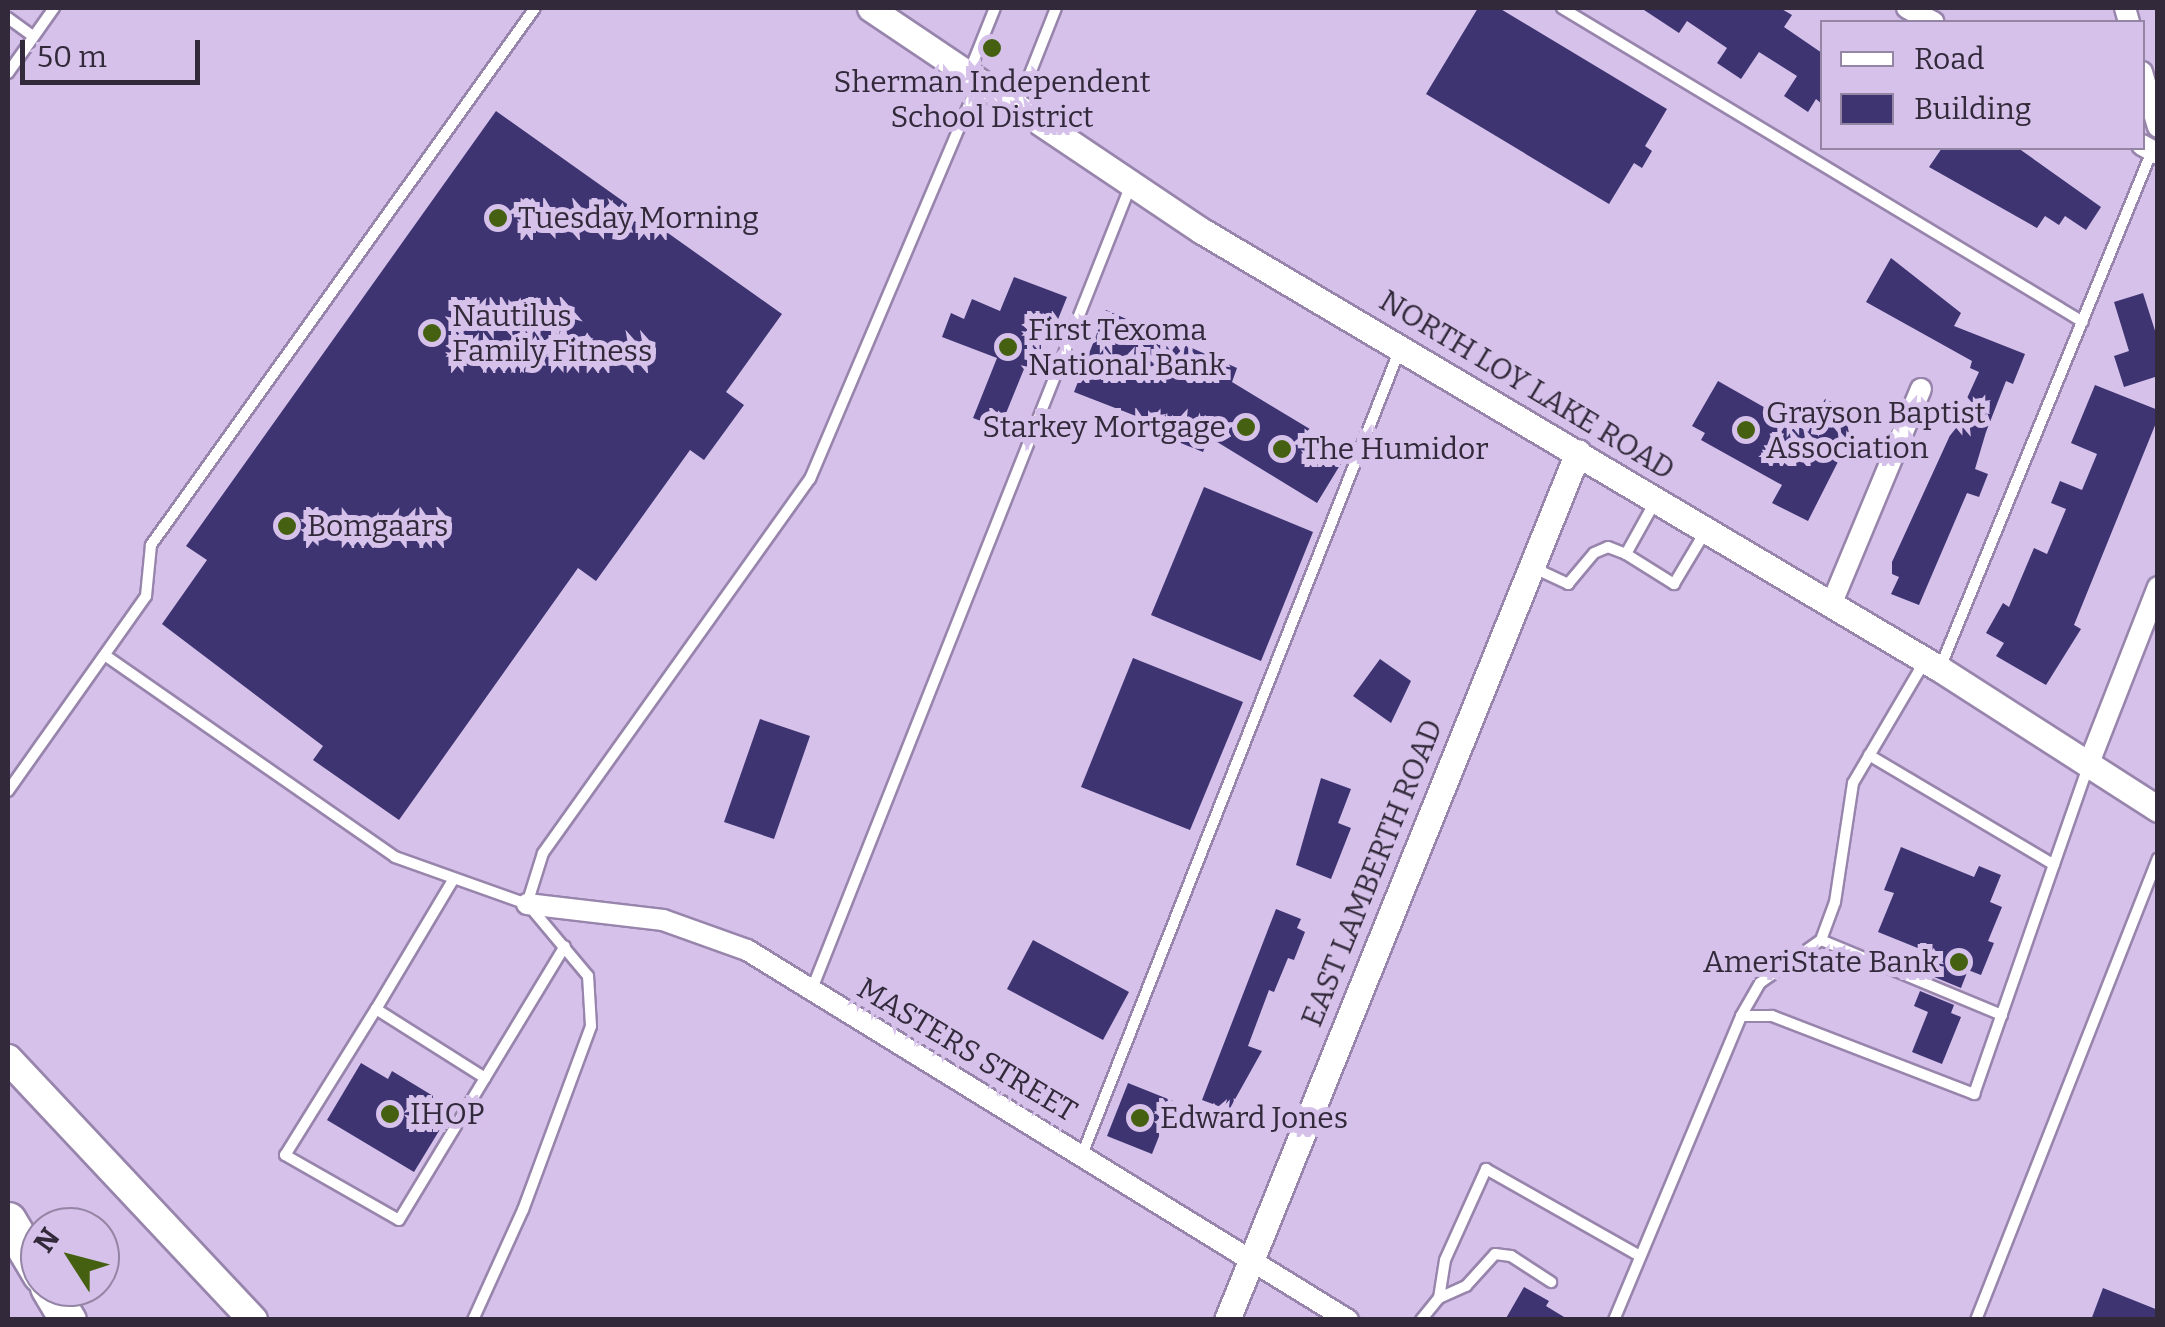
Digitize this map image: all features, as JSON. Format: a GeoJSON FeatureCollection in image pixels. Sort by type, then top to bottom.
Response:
{"type":"FeatureCollection","features":[{"type":"Feature","properties":{"kind":"main road"},"geometry":{"type":"LineString","coordinates":[[8,1059],[252,1320]]}},
{"type":"Feature","properties":{"kind":"street","name":"NORTH LOY LAKE ROAD"},"geometry":{"type":"LineString","coordinates":[[870,8],[1130,186],[1932,665],[2158,809]]}},
{"type":"Feature","properties":{"kind":"street"},"geometry":{"type":"LineString","coordinates":[[2145,82],[2158,127]]}},
{"type":"Feature","properties":{"kind":"street"},"geometry":{"type":"LineString","coordinates":[[1831,605],[1921,389]]}},
{"type":"Feature","properties":{"kind":"street","name":"EAST LAMBERTH ROAD"},"geometry":{"type":"LineString","coordinates":[[1227,1320],[1578,452]]}},
{"type":"Feature","properties":{"kind":"street"},"geometry":{"type":"LineString","coordinates":[[2089,763],[2158,587]]}},
{"type":"Feature","properties":{"kind":"street","name":"MASTERS STREET"},"geometry":{"type":"LineString","coordinates":[[527,904],[664,920],[747,950],[1348,1320]]}},
{"type":"Feature","properties":{"kind":"lane"},"geometry":{"type":"LineString","coordinates":[[8,73],[54,8]]}},
{"type":"Feature","properties":{"kind":"lane"},"geometry":{"type":"LineString","coordinates":[[8,791],[146,596],[151,545],[535,8]]}},
{"type":"Feature","properties":{"kind":"lane"},"geometry":{"type":"LineString","coordinates":[[527,904],[544,853],[810,480],[973,80],[995,8]]}},
{"type":"Feature","properties":{"kind":"lane"},"geometry":{"type":"LineString","coordinates":[[1016,110],[1056,8]]}},
{"type":"Feature","properties":{"kind":"lane"},"geometry":{"type":"LineString","coordinates":[[1562,8],[2083,322]]}},
{"type":"Feature","properties":{"kind":"lane"},"geometry":{"type":"LineString","coordinates":[[8,18],[33,36]]}},
{"type":"Feature","properties":{"kind":"lane"},"geometry":{"type":"LineString","coordinates":[[1614,1320],[1741,1016],[1760,983],[1821,940],[1835,902],[1853,783],[1932,665],[2083,322],[2151,150]]}},
{"type":"Feature","properties":{"kind":"lane"},"geometry":{"type":"LineString","coordinates":[[812,990],[1130,186]]}},
{"type":"Feature","properties":{"kind":"lane"},"geometry":{"type":"LineString","coordinates":[[1082,1156],[1400,348]]}},
{"type":"Feature","properties":{"kind":"lane"},"geometry":{"type":"LineString","coordinates":[[1626,554],[1656,500]]}},
{"type":"Feature","properties":{"kind":"lane"},"geometry":{"type":"LineString","coordinates":[[1531,567],[1568,584],[1594,553],[1608,547],[1674,584],[1706,530]]}},
{"type":"Feature","properties":{"kind":"lane"},"geometry":{"type":"LineString","coordinates":[[106,656],[395,856],[527,904],[588,976],[591,1026],[523,1210],[473,1320]]}},
{"type":"Feature","properties":{"kind":"lane"},"geometry":{"type":"LineString","coordinates":[[1870,755],[2054,865]]}},
{"type":"Feature","properties":{"kind":"lane"},"geometry":{"type":"LineString","coordinates":[[1741,1016],[1772,1016],[1974,1094],[2089,763]]}},
{"type":"Feature","properties":{"kind":"lane"},"geometry":{"type":"LineString","coordinates":[[1976,1320],[2158,859]]}},
{"type":"Feature","properties":{"kind":"lane"},"geometry":{"type":"LineString","coordinates":[[453,880],[285,1155],[399,1220],[565,946]]}},
{"type":"Feature","properties":{"kind":"lane"},"geometry":{"type":"LineString","coordinates":[[1821,940],[2002,1015]]}},
{"type":"Feature","properties":{"kind":"lane"},"geometry":{"type":"LineString","coordinates":[[376,1009],[485,1078]]}},
{"type":"Feature","properties":{"kind":"lane"},"geometry":{"type":"LineString","coordinates":[[1438,1298],[1445,1260],[1486,1169],[1640,1256]]}},
{"type":"Feature","properties":{"kind":"lane"},"geometry":{"type":"LineString","coordinates":[[1420,1320],[1438,1298],[1466,1286],[1495,1254],[1511,1256],[1551,1282]]}},
{"type":"Feature","properties":{"kind":"building"},"geometry":{"type":"Polygon","coordinates":[[[1478,8],[1499,8],[1667,109],[1645,146],[1652,151],[1642,168],[1634,163],[1609,204],[1426,94],[1478,8]]]}},
{"type":"Feature","properties":{"kind":"building"},"geometry":{"type":"Polygon","coordinates":[[[1641,8],[1780,8],[1792,15],[1784,27],[1820,52],[1820,102],[1816,99],[1808,112],[1784,96],[1797,76],[1759,52],[1741,79],[1717,63],[1727,48],[1687,21],[1679,33],[1641,8]]]}},
{"type":"Feature","properties":{"kind":"building"},"geometry":{"type":"Polygon","coordinates":[[[496,111],[782,314],[726,392],[744,405],[704,460],[690,450],[596,581],[578,568],[399,820],[313,760],[323,746],[162,624],[207,560],[186,546],[496,111]]]}},
{"type":"Feature","properties":{"kind":"building"},"geometry":{"type":"Polygon","coordinates":[[[1941,150],[2021,150],[2101,207],[2086,230],[2065,216],[2059,225],[2045,216],[2037,228],[1929,167],[1941,150]]]}},
{"type":"Feature","properties":{"kind":"building"},"geometry":{"type":"Polygon","coordinates":[[[1891,258],[1961,313],[1954,326],[2025,354],[2013,384],[2006,381],[1986,432],[1975,469],[1988,474],[1979,497],[1967,493],[1919,605],[1891,594],[1899,577],[1892,574],[1892,562],[1979,372],[1970,368],[1972,361],[1866,302],[1891,258]]]}},
{"type":"Feature","properties":{"kind":"building","name":"First Texoma National Bank"},"geometry":{"type":"Polygon","coordinates":[[[1014,277],[1067,297],[1036,374],[1024,369],[1000,428],[973,418],[997,358],[942,337],[951,313],[964,319],[972,299],[1000,311],[1014,277]]]}},
{"type":"Feature","properties":{"kind":"building"},"geometry":{"type":"Polygon","coordinates":[[[2143,293],[2158,340],[2158,376],[2124,387],[2114,356],[2129,351],[2114,302],[2143,293]]]}},
{"type":"Feature","properties":{"kind":"building"},"geometry":{"type":"Polygon","coordinates":[[[1106,310],[1237,368],[1232,382],[1348,452],[1317,503],[1209,437],[1203,452],[1151,431],[1154,423],[1074,392],[1106,310]]]}},
{"type":"Feature","properties":{"kind":"building"},"geometry":{"type":"Polygon","coordinates":[[[1718,381],[1808,432],[1825,399],[1844,408],[1850,438],[1808,521],[1772,503],[1782,485],[1701,440],[1705,433],[1692,426],[1718,381]]]}},
{"type":"Feature","properties":{"kind":"building"},"geometry":{"type":"Polygon","coordinates":[[[2095,385],[2158,410],[2158,418],[2074,625],[2081,629],[2046,685],[1996,656],[2004,643],[1986,633],[2003,603],[2009,607],[2034,548],[2047,554],[2066,509],[2051,503],[2060,481],[2082,490],[2097,454],[2071,443],[2095,385]]]}},
{"type":"Feature","properties":{"kind":"building"},"geometry":{"type":"Polygon","coordinates":[[[1204,487],[1313,532],[1261,661],[1151,615],[1204,487]]]}},
{"type":"Feature","properties":{"kind":"building"},"geometry":{"type":"Polygon","coordinates":[[[1133,658],[1243,702],[1190,830],[1081,787],[1133,658]]]}},
{"type":"Feature","properties":{"kind":"building"},"geometry":{"type":"Polygon","coordinates":[[[1380,659],[1411,681],[1391,723],[1353,696],[1380,659]]]}},
{"type":"Feature","properties":{"kind":"building"},"geometry":{"type":"Polygon","coordinates":[[[760,719],[810,736],[774,839],[724,822],[760,719]]]}},
{"type":"Feature","properties":{"kind":"building"},"geometry":{"type":"Polygon","coordinates":[[[1321,778],[1351,789],[1338,823],[1351,828],[1331,879],[1296,865],[1321,778]]]}},
{"type":"Feature","properties":{"kind":"building","name":"AmeriState Bank"},"geometry":{"type":"Polygon","coordinates":[[[1901,847],[1974,877],[1979,866],[2001,875],[1990,902],[2002,907],[1988,941],[1994,943],[1981,975],[1968,970],[1961,988],[1927,974],[1935,955],[1878,932],[1894,893],[1884,890],[1901,847]]]}},
{"type":"Feature","properties":{"kind":"building"},"geometry":{"type":"Polygon","coordinates":[[[1276,909],[1301,919],[1297,928],[1305,932],[1294,960],[1288,958],[1274,992],[1269,990],[1248,1046],[1262,1051],[1229,1110],[1202,1100],[1276,909]]]}},
{"type":"Feature","properties":{"kind":"building"},"geometry":{"type":"Polygon","coordinates":[[[1033,940],[1129,992],[1103,1040],[1007,989],[1033,940]]]}},
{"type":"Feature","properties":{"kind":"building"},"geometry":{"type":"Polygon","coordinates":[[[1920,991],[1954,1005],[1951,1013],[1961,1017],[1942,1064],[1912,1052],[1928,1012],[1914,1006],[1920,991]]]}},
{"type":"Feature","properties":{"kind":"building","name":"IHOP"},"geometry":{"type":"Polygon","coordinates":[[[361,1063],[388,1079],[392,1071],[453,1108],[414,1172],[327,1120],[361,1063]]]}},
{"type":"Feature","properties":{"kind":"building","name":"Edward Jones"},"geometry":{"type":"Polygon","coordinates":[[[1128,1083],[1173,1101],[1152,1154],[1107,1136],[1128,1083]]]}},
{"type":"Feature","properties":{"kind":"building"},"geometry":{"type":"Polygon","coordinates":[[[1524,1287],[1549,1301],[1546,1306],[1569,1320],[1505,1320],[1524,1287]]]}},
{"type":"Feature","properties":{"kind":"building"},"geometry":{"type":"Polygon","coordinates":[[[2103,1288],[2158,1310],[2158,1320],[2091,1320],[2103,1288]]]}},
{"type":"Feature","properties":{"kind":"place","name":"Sherman Independent School District"},"geometry":{"type":"Point","coordinates":[992,48]}},
{"type":"Feature","properties":{"kind":"place","name":"Tuesday Morning"},"geometry":{"type":"Point","coordinates":[498,218]}},
{"type":"Feature","properties":{"kind":"place","name":"Nautilus Family Fitness"},"geometry":{"type":"Point","coordinates":[432,333]}},
{"type":"Feature","properties":{"kind":"place","name":"First Texoma National Bank"},"geometry":{"type":"Point","coordinates":[1008,347]}},
{"type":"Feature","properties":{"kind":"place","name":"Starkey Mortgage"},"geometry":{"type":"Point","coordinates":[1246,427]}},
{"type":"Feature","properties":{"kind":"place","name":"Grayson Baptist Association"},"geometry":{"type":"Point","coordinates":[1746,430]}},
{"type":"Feature","properties":{"kind":"place","name":"The Humidor"},"geometry":{"type":"Point","coordinates":[1282,449]}},
{"type":"Feature","properties":{"kind":"place","name":"Bomgaars"},"geometry":{"type":"Point","coordinates":[287,526]}},
{"type":"Feature","properties":{"kind":"place","name":"AmeriState Bank"},"geometry":{"type":"Point","coordinates":[1959,962]}},
{"type":"Feature","properties":{"kind":"place","name":"IHOP"},"geometry":{"type":"Point","coordinates":[390,1114]}},
{"type":"Feature","properties":{"kind":"place","name":"Edward Jones"},"geometry":{"type":"Point","coordinates":[1140,1118]}}]}
